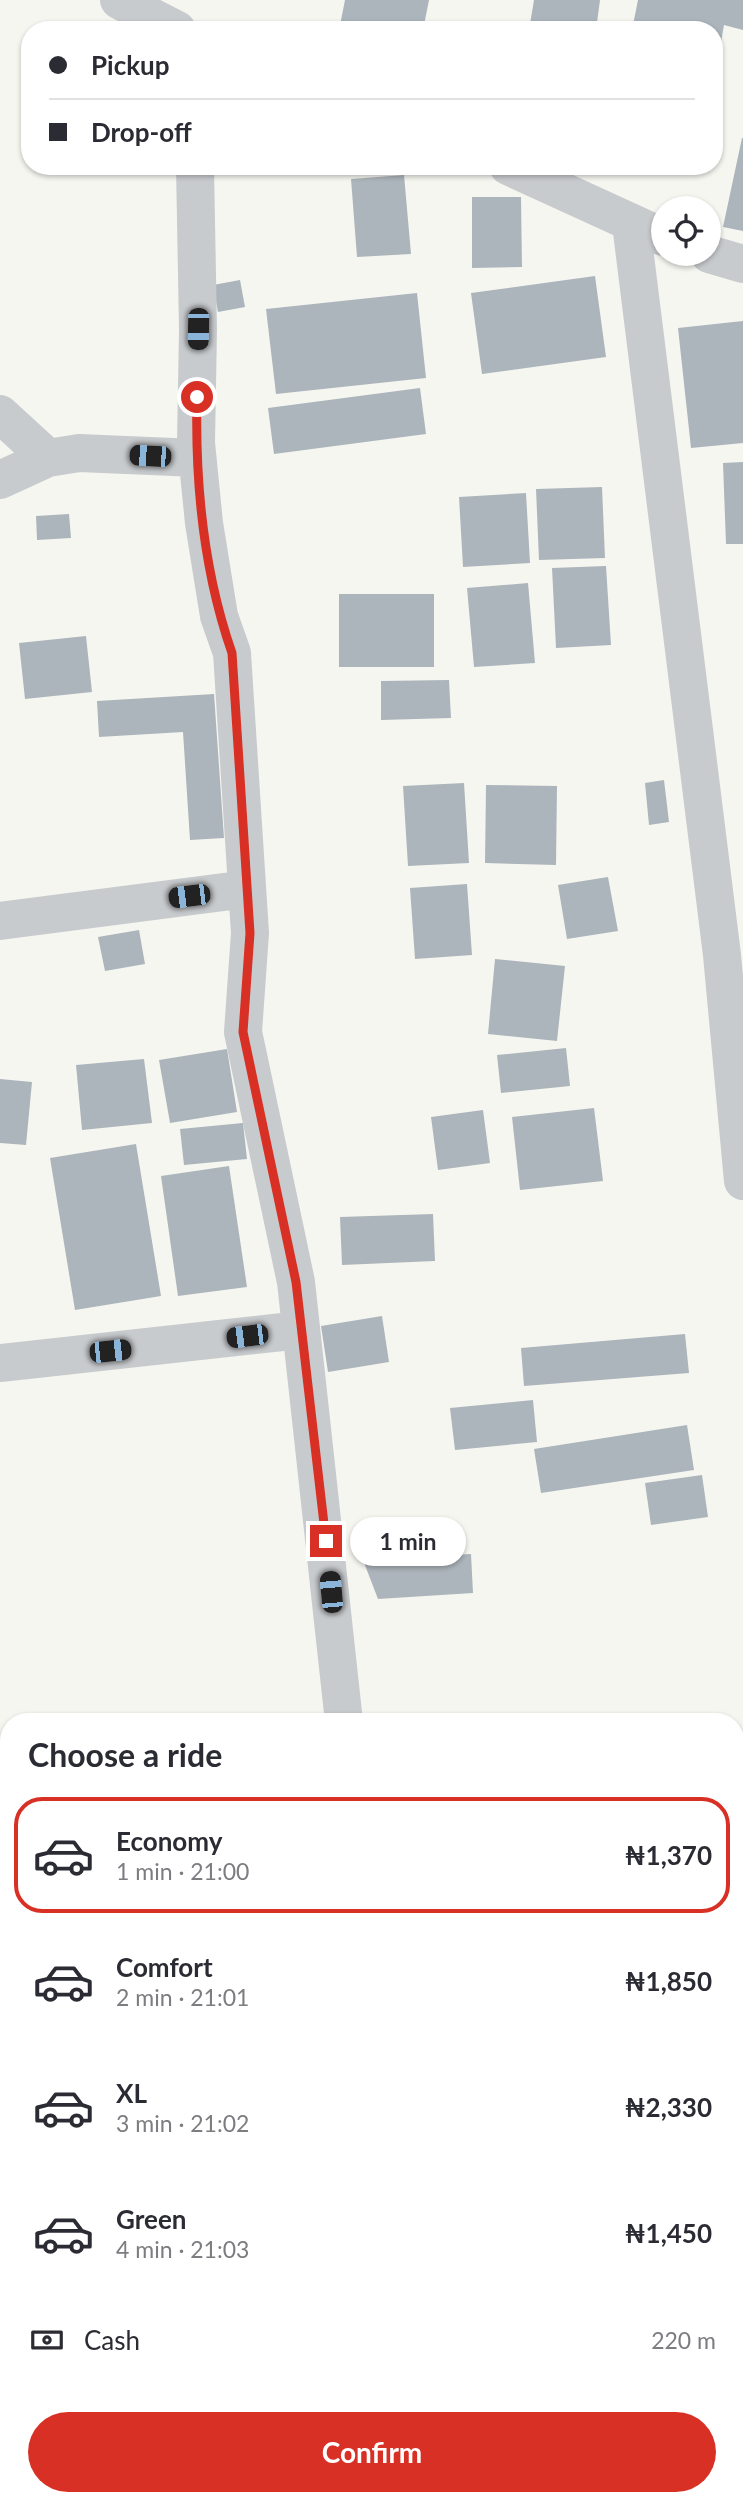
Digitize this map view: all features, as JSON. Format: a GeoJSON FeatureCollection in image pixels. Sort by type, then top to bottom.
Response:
{"type":"FeatureCollection","features":[{"type":"Feature","properties":{"kind":"street"},"geometry":{"type":"LineString","coordinates":[[119,0],[160,21]]}},
{"type":"Feature","properties":{"kind":"street"},"geometry":{"type":"LineString","coordinates":[[195,175],[197,458],[219,616],[232,653],[250,933],[243,1032],[296,1282],[343,1713]]}},
{"type":"Feature","properties":{"kind":"street"},"geometry":{"type":"LineString","coordinates":[[527,175],[647,231],[743,1181]]}},
{"type":"Feature","properties":{"kind":"street"},"geometry":{"type":"LineString","coordinates":[[721,258],[743,264]]}},
{"type":"Feature","properties":{"kind":"street"},"geometry":{"type":"LineString","coordinates":[[0,414],[48,458]]}},
{"type":"Feature","properties":{"kind":"street"},"geometry":{"type":"LineString","coordinates":[[0,480],[48,458],[79,453],[197,458]]}},
{"type":"Feature","properties":{"kind":"street"},"geometry":{"type":"LineString","coordinates":[[0,920],[247,889]]}},
{"type":"Feature","properties":{"kind":"street"},"geometry":{"type":"LineString","coordinates":[[0,1363],[302,1330]]}},
{"type":"Feature","properties":{"kind":"building"},"geometry":{"type":"Polygon","coordinates":[[[345,0],[429,0],[425,21],[341,21],[345,0]]]}},
{"type":"Feature","properties":{"kind":"building"},"geometry":{"type":"Polygon","coordinates":[[[534,0],[600,0],[597,21],[530,21],[534,0]]]}},
{"type":"Feature","properties":{"kind":"building"},"geometry":{"type":"Polygon","coordinates":[[[638,0],[743,0],[743,30],[724,25],[723,31],[723,21],[634,21],[638,0]]]}},
{"type":"Feature","properties":{"kind":"building"},"geometry":{"type":"Polygon","coordinates":[[[743,138],[743,231],[723,227],[743,138]]]}},
{"type":"Feature","properties":{"kind":"building"},"geometry":{"type":"Polygon","coordinates":[[[404,175],[411,254],[357,257],[351,179],[404,175]]]}},
{"type":"Feature","properties":{"kind":"building"},"geometry":{"type":"Polygon","coordinates":[[[472,197],[521,197],[522,267],[472,268],[472,197]]]}},
{"type":"Feature","properties":{"kind":"building"},"geometry":{"type":"Polygon","coordinates":[[[595,276],[606,357],[482,374],[471,293],[595,276]]]}},
{"type":"Feature","properties":{"kind":"building"},"geometry":{"type":"Polygon","coordinates":[[[240,280],[245,307],[218,312],[213,285],[240,280]]]}},
{"type":"Feature","properties":{"kind":"building"},"geometry":{"type":"Polygon","coordinates":[[[417,293],[426,378],[276,394],[266,309],[417,293]]]}},
{"type":"Feature","properties":{"kind":"building"},"geometry":{"type":"Polygon","coordinates":[[[743,321],[743,443],[691,448],[678,328],[743,321]]]}},
{"type":"Feature","properties":{"kind":"building"},"geometry":{"type":"Polygon","coordinates":[[[420,388],[426,434],[274,454],[268,408],[420,388]]]}},
{"type":"Feature","properties":{"kind":"building"},"geometry":{"type":"Polygon","coordinates":[[[743,462],[743,544],[726,544],[723,463],[743,462]]]}},
{"type":"Feature","properties":{"kind":"building"},"geometry":{"type":"Polygon","coordinates":[[[602,487],[605,558],[539,560],[536,489],[602,487]]]}},
{"type":"Feature","properties":{"kind":"building"},"geometry":{"type":"Polygon","coordinates":[[[526,493],[530,563],[463,567],[459,497],[526,493]]]}},
{"type":"Feature","properties":{"kind":"building"},"geometry":{"type":"Polygon","coordinates":[[[69,514],[71,538],[37,540],[36,516],[69,514]]]}},
{"type":"Feature","properties":{"kind":"building"},"geometry":{"type":"Polygon","coordinates":[[[606,566],[611,645],[556,648],[552,568],[606,566]]]}},
{"type":"Feature","properties":{"kind":"building"},"geometry":{"type":"Polygon","coordinates":[[[528,583],[535,663],[474,667],[467,588],[528,583]]]}},
{"type":"Feature","properties":{"kind":"building"},"geometry":{"type":"Polygon","coordinates":[[[339,594],[434,594],[434,667],[339,667],[339,594]]]}},
{"type":"Feature","properties":{"kind":"building"},"geometry":{"type":"Polygon","coordinates":[[[86,636],[92,692],[25,699],[19,643],[86,636]]]}},
{"type":"Feature","properties":{"kind":"building"},"geometry":{"type":"Polygon","coordinates":[[[449,680],[451,718],[381,720],[381,681],[449,680]]]}},
{"type":"Feature","properties":{"kind":"building"},"geometry":{"type":"Polygon","coordinates":[[[214,694],[224,838],[190,840],[183,732],[99,737],[97,701],[214,694]]]}},
{"type":"Feature","properties":{"kind":"building"},"geometry":{"type":"Polygon","coordinates":[[[664,780],[669,822],[649,825],[645,783],[664,780]]]}},
{"type":"Feature","properties":{"kind":"building"},"geometry":{"type":"Polygon","coordinates":[[[464,783],[469,863],[408,866],[403,786],[464,783]]]}},
{"type":"Feature","properties":{"kind":"building"},"geometry":{"type":"Polygon","coordinates":[[[486,785],[557,786],[556,865],[485,863],[486,785]]]}},
{"type":"Feature","properties":{"kind":"building"},"geometry":{"type":"Polygon","coordinates":[[[608,877],[618,931],[567,939],[558,885],[608,877]]]}},
{"type":"Feature","properties":{"kind":"building"},"geometry":{"type":"Polygon","coordinates":[[[467,884],[472,955],[415,959],[410,888],[467,884]]]}},
{"type":"Feature","properties":{"kind":"building"},"geometry":{"type":"Polygon","coordinates":[[[139,930],[145,964],[105,971],[98,937],[139,930]]]}},
{"type":"Feature","properties":{"kind":"building"},"geometry":{"type":"Polygon","coordinates":[[[495,959],[565,966],[557,1041],[488,1034],[495,959]]]}},
{"type":"Feature","properties":{"kind":"building"},"geometry":{"type":"Polygon","coordinates":[[[566,1048],[570,1086],[501,1093],[497,1055],[566,1048]]]}},
{"type":"Feature","properties":{"kind":"building"},"geometry":{"type":"Polygon","coordinates":[[[227,1049],[237,1112],[170,1123],[159,1060],[227,1049]]]}},
{"type":"Feature","properties":{"kind":"building"},"geometry":{"type":"Polygon","coordinates":[[[144,1059],[152,1123],[82,1130],[76,1065],[144,1059]]]}},
{"type":"Feature","properties":{"kind":"building"},"geometry":{"type":"Polygon","coordinates":[[[0,1079],[32,1082],[26,1145],[0,1143],[0,1079]]]}},
{"type":"Feature","properties":{"kind":"building"},"geometry":{"type":"Polygon","coordinates":[[[594,1108],[603,1181],[520,1190],[512,1117],[594,1108]]]}},
{"type":"Feature","properties":{"kind":"building"},"geometry":{"type":"Polygon","coordinates":[[[483,1110],[490,1163],[438,1170],[431,1117],[483,1110]]]}},
{"type":"Feature","properties":{"kind":"building"},"geometry":{"type":"Polygon","coordinates":[[[243,1123],[247,1159],[184,1165],[180,1129],[243,1123]]]}},
{"type":"Feature","properties":{"kind":"building"},"geometry":{"type":"Polygon","coordinates":[[[136,1144],[161,1296],[75,1310],[50,1158],[136,1144]]]}},
{"type":"Feature","properties":{"kind":"building"},"geometry":{"type":"Polygon","coordinates":[[[229,1166],[247,1287],[178,1296],[161,1176],[229,1166]]]}},
{"type":"Feature","properties":{"kind":"building"},"geometry":{"type":"Polygon","coordinates":[[[433,1214],[435,1261],[342,1265],[340,1217],[433,1214]]]}},
{"type":"Feature","properties":{"kind":"building"},"geometry":{"type":"Polygon","coordinates":[[[382,1316],[389,1362],[328,1372],[321,1326],[382,1316]]]}},
{"type":"Feature","properties":{"kind":"building"},"geometry":{"type":"Polygon","coordinates":[[[685,1334],[689,1373],[524,1386],[521,1348],[685,1334]]]}},
{"type":"Feature","properties":{"kind":"building"},"geometry":{"type":"Polygon","coordinates":[[[533,1400],[537,1442],[455,1450],[450,1408],[533,1400]]]}},
{"type":"Feature","properties":{"kind":"building"},"geometry":{"type":"Polygon","coordinates":[[[687,1425],[694,1470],[541,1493],[534,1449],[687,1425]]]}},
{"type":"Feature","properties":{"kind":"building"},"geometry":{"type":"Polygon","coordinates":[[[702,1475],[708,1517],[651,1525],[645,1483],[702,1475]]]}},
{"type":"Feature","properties":{"kind":"building"},"geometry":{"type":"Polygon","coordinates":[[[471,1554],[473,1593],[378,1599],[363,1560],[471,1554]]]}},
{"type":"Feature","properties":{"kind":"route"},"geometry":{"type":"LineString","coordinates":[[197,397],[196,443],[204,523],[219,616],[232,653],[250,933],[243,1032],[296,1282],[326,1541]]}}]}
